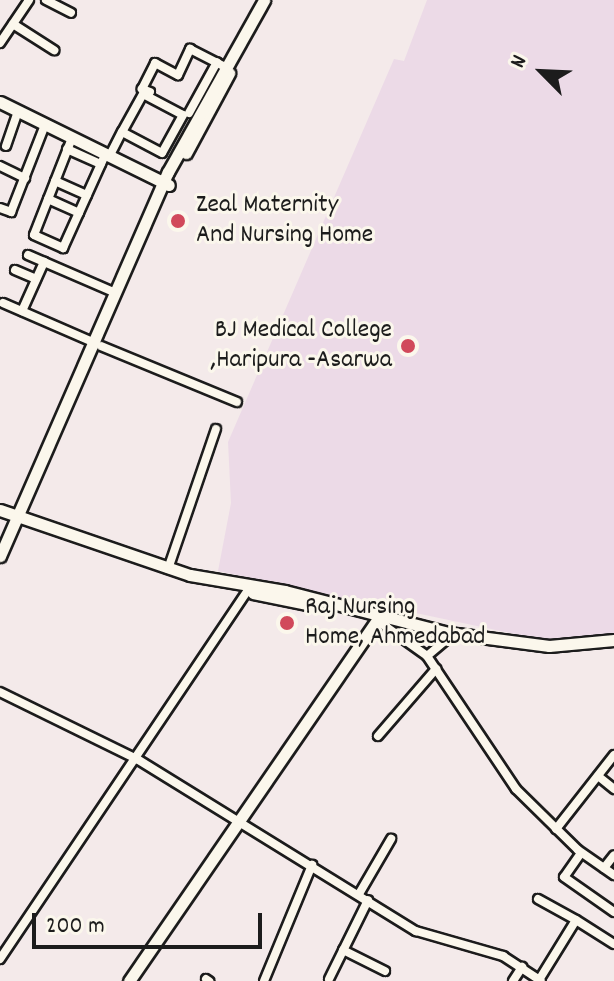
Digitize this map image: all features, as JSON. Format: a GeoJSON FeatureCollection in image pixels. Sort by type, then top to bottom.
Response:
{"type":"FeatureCollection","features":[{"type":"Feature","properties":{"kind":"main road"},"geometry":{"type":"LineString","coordinates":[[0,556],[12,521],[98,344],[167,184],[193,114],[264,0]]}},
{"type":"Feature","properties":{"kind":"main road"},"geometry":{"type":"LineString","coordinates":[[98,344],[116,293],[167,184],[271,0]]}},
{"type":"Feature","properties":{"kind":"main road"},"geometry":{"type":"LineString","coordinates":[[0,102],[45,125],[70,144],[167,184]]}},
{"type":"Feature","properties":{"kind":"main road"},"geometry":{"type":"LineString","coordinates":[[0,510],[12,521],[140,569],[380,617],[447,639],[548,653],[614,646]]}},
{"type":"Feature","properties":{"kind":"main road"},"geometry":{"type":"LineString","coordinates":[[12,521],[168,569],[449,633],[544,645],[614,640]]}},
{"type":"Feature","properties":{"kind":"main road"},"geometry":{"type":"LineString","coordinates":[[129,981],[380,617]]}},
{"type":"Feature","properties":{"kind":"street"},"geometry":{"type":"LineString","coordinates":[[0,43],[29,0]]}},
{"type":"Feature","properties":{"kind":"street"},"geometry":{"type":"LineString","coordinates":[[46,0],[71,13]]}},
{"type":"Feature","properties":{"kind":"street"},"geometry":{"type":"LineString","coordinates":[[13,24],[54,50]]}},
{"type":"Feature","properties":{"kind":"street"},"geometry":{"type":"LineString","coordinates":[[193,114],[142,89],[155,63],[178,75],[190,49],[221,65]]}},
{"type":"Feature","properties":{"kind":"street"},"geometry":{"type":"LineString","coordinates":[[70,144],[34,235],[63,248],[105,159],[143,94],[183,115],[162,153],[122,132]]}},
{"type":"Feature","properties":{"kind":"street"},"geometry":{"type":"LineString","coordinates":[[6,146],[18,112]]}},
{"type":"Feature","properties":{"kind":"street"},"geometry":{"type":"LineString","coordinates":[[0,208],[11,212],[45,125]]}},
{"type":"Feature","properties":{"kind":"street"},"geometry":{"type":"LineString","coordinates":[[0,166],[25,178]]}},
{"type":"Feature","properties":{"kind":"street"},"geometry":{"type":"LineString","coordinates":[[55,181],[87,195]]}},
{"type":"Feature","properties":{"kind":"street"},"geometry":{"type":"LineString","coordinates":[[48,199],[79,213]]}},
{"type":"Feature","properties":{"kind":"street"},"geometry":{"type":"LineString","coordinates":[[28,255],[116,293]]}},
{"type":"Feature","properties":{"kind":"street"},"geometry":{"type":"LineString","coordinates":[[22,311],[44,262]]}},
{"type":"Feature","properties":{"kind":"street"},"geometry":{"type":"LineString","coordinates":[[15,270],[36,279]]}},
{"type":"Feature","properties":{"kind":"street"},"geometry":{"type":"LineString","coordinates":[[3,303],[237,402]]}},
{"type":"Feature","properties":{"kind":"street"},"geometry":{"type":"LineString","coordinates":[[168,569],[216,429]]}},
{"type":"Feature","properties":{"kind":"street"},"geometry":{"type":"LineString","coordinates":[[0,959],[247,592]]}},
{"type":"Feature","properties":{"kind":"street"},"geometry":{"type":"LineString","coordinates":[[380,617],[427,656],[516,789],[581,853],[614,875]]}},
{"type":"Feature","properties":{"kind":"street"},"geometry":{"type":"LineString","coordinates":[[427,656],[447,639]]}},
{"type":"Feature","properties":{"kind":"street"},"geometry":{"type":"LineString","coordinates":[[378,736],[436,669]]}},
{"type":"Feature","properties":{"kind":"street"},"geometry":{"type":"LineString","coordinates":[[0,692],[137,759],[239,818],[416,931],[503,956],[540,980],[576,920]]}},
{"type":"Feature","properties":{"kind":"street"},"geometry":{"type":"LineString","coordinates":[[556,829],[614,755]]}},
{"type":"Feature","properties":{"kind":"street"},"geometry":{"type":"LineString","coordinates":[[598,776],[614,789]]}},
{"type":"Feature","properties":{"kind":"street"},"geometry":{"type":"LineString","coordinates":[[359,894],[391,839]]}},
{"type":"Feature","properties":{"kind":"street"},"geometry":{"type":"LineString","coordinates":[[581,853],[564,877],[614,912]]}},
{"type":"Feature","properties":{"kind":"street"},"geometry":{"type":"LineString","coordinates":[[604,868],[614,855]]}},
{"type":"Feature","properties":{"kind":"street"},"geometry":{"type":"LineString","coordinates":[[264,981],[312,865]]}},
{"type":"Feature","properties":{"kind":"street"},"geometry":{"type":"LineString","coordinates":[[538,899],[614,944]]}},
{"type":"Feature","properties":{"kind":"street"},"geometry":{"type":"LineString","coordinates":[[329,979],[368,900]]}},
{"type":"Feature","properties":{"kind":"street"},"geometry":{"type":"LineString","coordinates":[[343,950],[385,971]]}},
{"type":"Feature","properties":{"kind":"street"},"geometry":{"type":"LineString","coordinates":[[513,981],[522,967]]}},
{"type":"Feature","properties":{"kind":"shaded area"},"geometry":{"type":"Polygon","coordinates":[[[427,0],[614,0],[614,633],[543,640],[218,571],[231,503],[228,442],[394,59],[404,61],[427,0]]]}},
{"type":"Feature","properties":{"kind":"place","name":"Zeal Maternity And Nursing Home"},"geometry":{"type":"Point","coordinates":[178,221]}},
{"type":"Feature","properties":{"kind":"place","name":"BJ Medical College ,Haripura -Asarwa"},"geometry":{"type":"Point","coordinates":[408,346]}},
{"type":"Feature","properties":{"kind":"place","name":"Raj Nursing Home, Ahmedabad"},"geometry":{"type":"Point","coordinates":[287,623]}}]}
